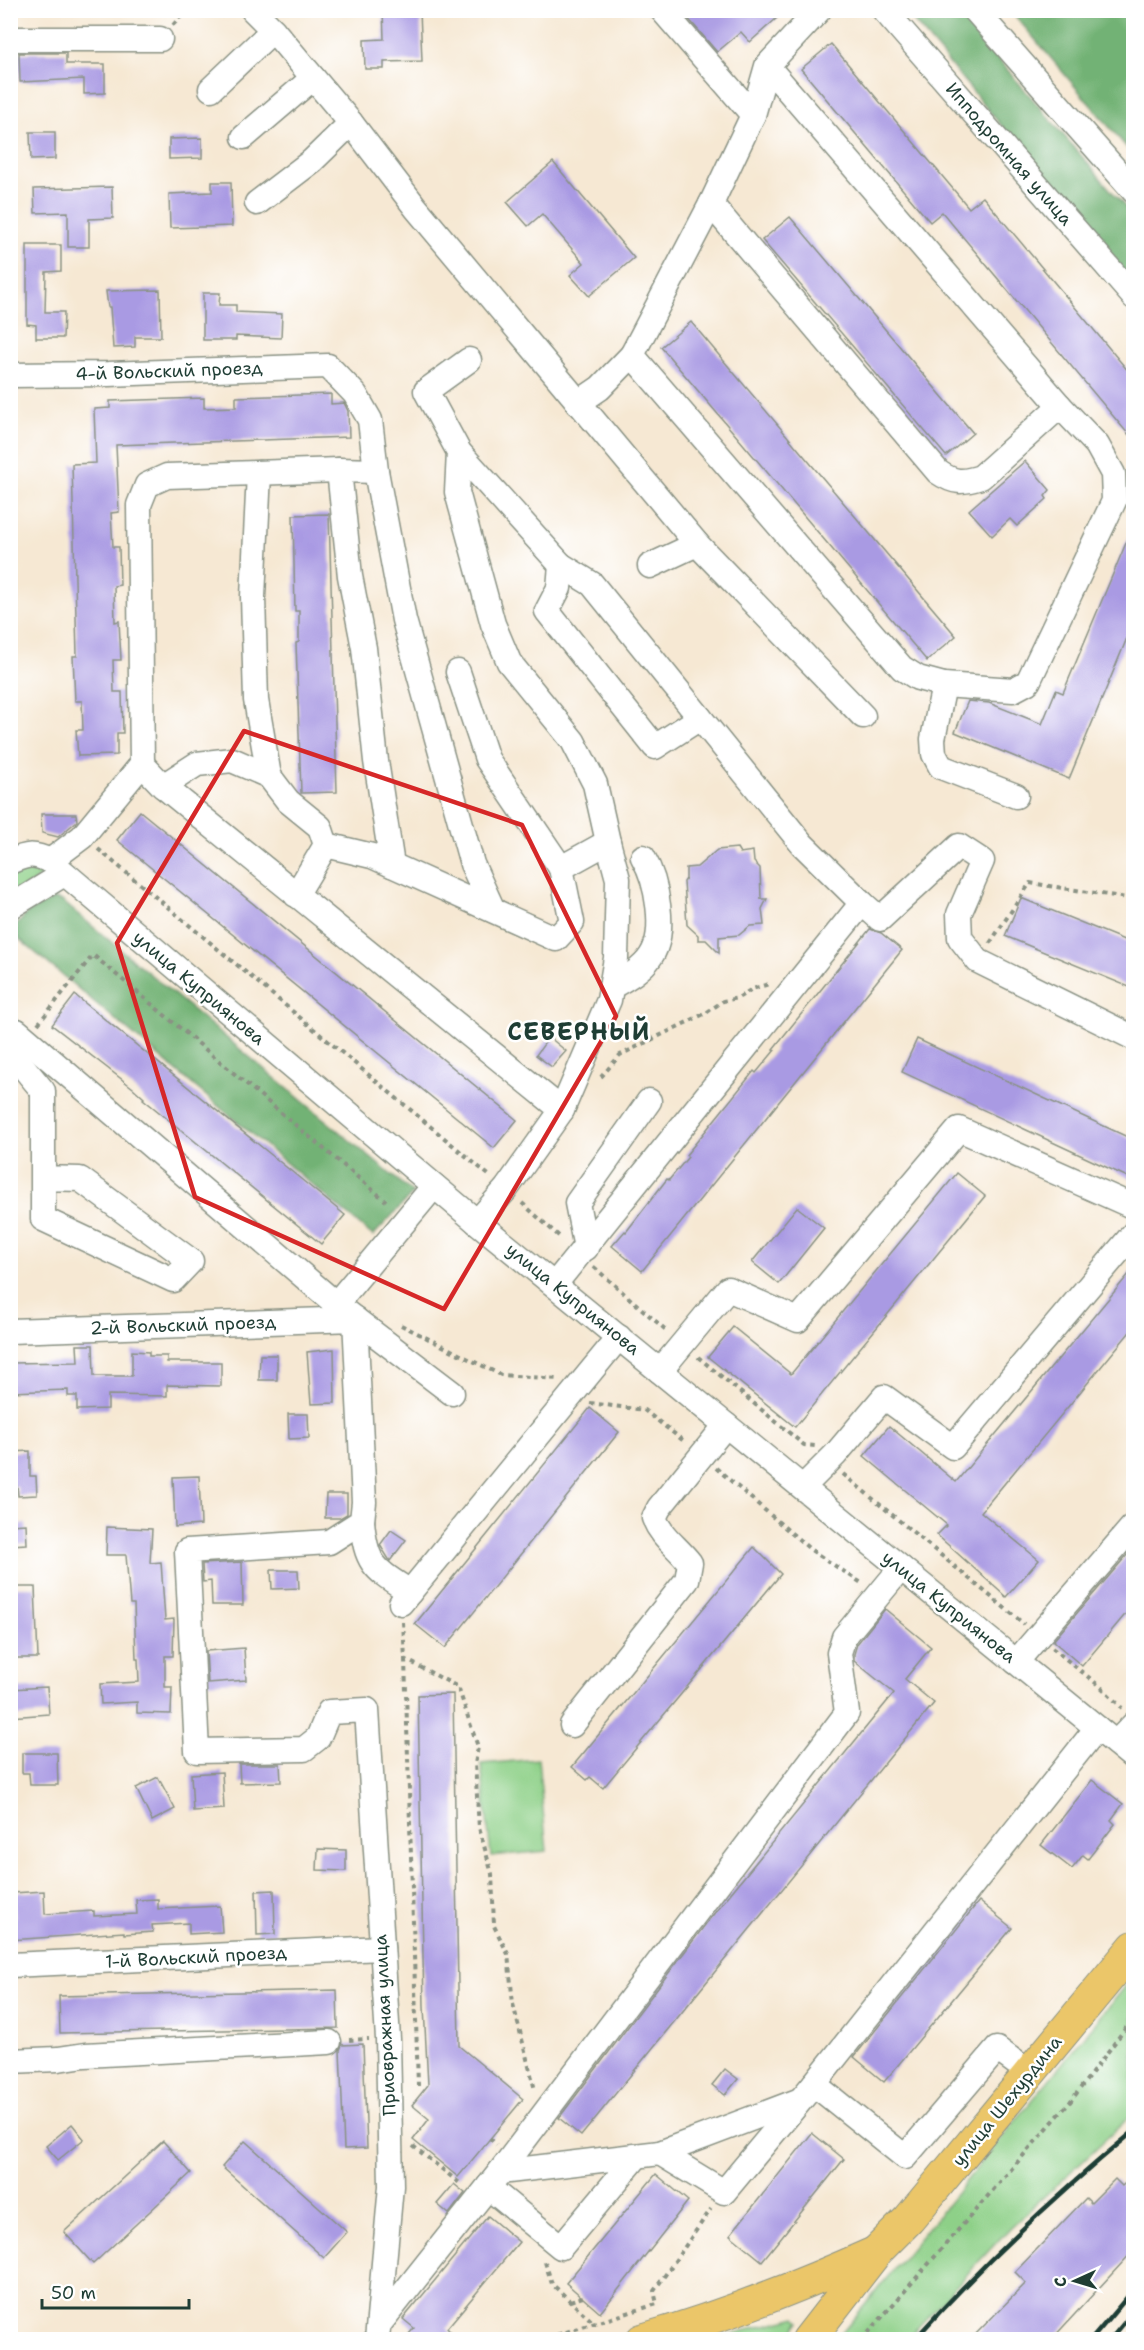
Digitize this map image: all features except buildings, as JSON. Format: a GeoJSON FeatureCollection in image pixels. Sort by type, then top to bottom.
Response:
{"type":"FeatureCollection","features":[{"type":"Feature","properties":{"kind":"main road","name":"улица Шехурдина"},"geometry":{"type":"LineString","coordinates":[[808,2340],[877,2251],[909,2219],[1134,1947]]}},
{"type":"Feature","properties":{"kind":"main road","name":"улица Шехурдина"},"geometry":{"type":"LineString","coordinates":[[642,2340],[806,2283],[877,2251]]}},
{"type":"Feature","properties":{"kind":"street"},"geometry":{"type":"LineString","coordinates":[[253,10],[273,30],[351,123],[416,208],[697,544],[863,716]]}},
{"type":"Feature","properties":{"kind":"street"},"geometry":{"type":"LineString","coordinates":[[662,10],[753,115]]}},
{"type":"Feature","properties":{"kind":"street"},"geometry":{"type":"LineString","coordinates":[[579,403],[600,387],[632,355],[711,204],[753,115],[768,66],[819,10]]}},
{"type":"Feature","properties":{"kind":"street","name":"Ипподромная улица"},"geometry":{"type":"LineString","coordinates":[[884,10],[1134,297]]}},
{"type":"Feature","properties":{"kind":"street"},"geometry":{"type":"LineString","coordinates":[[975,10],[1134,191]]}},
{"type":"Feature","properties":{"kind":"street"},"geometry":{"type":"LineString","coordinates":[[211,89],[273,30]]}},
{"type":"Feature","properties":{"kind":"street"},"geometry":{"type":"LineString","coordinates":[[10,39],[160,39]]}},
{"type":"Feature","properties":{"kind":"street"},"geometry":{"type":"LineString","coordinates":[[632,355],[902,668],[918,678],[945,685],[1013,690],[1028,682],[1114,501],[1113,474],[1097,445],[1060,406],[768,66]]}},
{"type":"Feature","properties":{"kind":"street"},"geometry":{"type":"LineString","coordinates":[[244,137],[313,78]]}},
{"type":"Feature","properties":{"kind":"street"},"geometry":{"type":"LineString","coordinates":[[257,203],[312,161],[351,123]]}},
{"type":"Feature","properties":{"kind":"street"},"geometry":{"type":"LineString","coordinates":[[711,204],[938,472],[951,480],[967,481],[981,477],[1060,406]]}},
{"type":"Feature","properties":{"kind":"street"},"geometry":{"type":"LineString","coordinates":[[469,360],[426,392],[459,452],[561,565],[592,584],[801,844],[880,919],[959,846],[982,861],[958,914],[960,938],[978,961],[1134,1038]]}},
{"type":"Feature","properties":{"kind":"street","name":"4-й Вольский проезд"},"geometry":{"type":"LineString","coordinates":[[10,375],[120,374],[328,366],[355,394],[370,420],[376,471]]}},
{"type":"Feature","properties":{"kind":"street"},"geometry":{"type":"LineString","coordinates":[[459,452],[457,492],[493,624],[509,662],[573,741],[595,784],[618,879],[616,958],[609,1000],[562,1110],[506,1189],[477,1221]]}},
{"type":"Feature","properties":{"kind":"street"},"geometry":{"type":"LineString","coordinates":[[339,470],[350,576],[364,648],[376,761],[392,865]]}},
{"type":"Feature","properties":{"kind":"street"},"geometry":{"type":"LineString","coordinates":[[10,907],[57,868],[142,764],[139,506],[147,485],[167,476],[339,470],[376,471],[404,620],[472,864],[493,910]]}},
{"type":"Feature","properties":{"kind":"street"},"geometry":{"type":"LineString","coordinates":[[259,473],[253,597],[256,700],[269,776],[288,801],[320,827],[326,845],[296,895]]}},
{"type":"Feature","properties":{"kind":"street"},"geometry":{"type":"LineString","coordinates":[[650,566],[697,544]]}},
{"type":"Feature","properties":{"kind":"street"},"geometry":{"type":"LineString","coordinates":[[561,565],[559,588],[547,611],[655,747],[700,718]]}},
{"type":"Feature","properties":{"kind":"street"},"geometry":{"type":"LineString","coordinates":[[326,845],[372,856],[556,939],[572,922],[561,868],[487,759],[458,672]]}},
{"type":"Feature","properties":{"kind":"street"},"geometry":{"type":"LineString","coordinates":[[945,685],[933,739],[934,754],[941,767],[1016,796]]}},
{"type":"Feature","properties":{"kind":"street"},"geometry":{"type":"LineString","coordinates":[[163,786],[197,764],[231,760],[269,776]]}},
{"type":"Feature","properties":{"kind":"street"},"geometry":{"type":"LineString","coordinates":[[142,764],[163,786],[562,1110]]}},
{"type":"Feature","properties":{"kind":"street"},"geometry":{"type":"LineString","coordinates":[[561,868],[608,842]]}},
{"type":"Feature","properties":{"kind":"street"},"geometry":{"type":"LineString","coordinates":[[10,862],[37,854],[57,868]]}},
{"type":"Feature","properties":{"kind":"street"},"geometry":{"type":"LineString","coordinates":[[611,987],[638,970],[651,956],[658,939],[658,903],[651,870],[644,857]]}},
{"type":"Feature","properties":{"kind":"street","name":"улица Куприянова"},"geometry":{"type":"LineString","coordinates":[[57,868],[434,1186],[1125,1751]]}},
{"type":"Feature","properties":{"kind":"street"},"geometry":{"type":"LineString","coordinates":[[555,1284],[862,903]]}},
{"type":"Feature","properties":{"kind":"street"},"geometry":{"type":"LineString","coordinates":[[10,1031],[17,1031],[336,1304],[452,1393]]}},
{"type":"Feature","properties":{"kind":"street"},"geometry":{"type":"LineString","coordinates":[[10,1051],[43,1091],[43,1178],[43,1219],[173,1281],[191,1261],[80,1179],[43,1178]]}},
{"type":"Feature","properties":{"kind":"street"},"geometry":{"type":"LineString","coordinates":[[586,1248],[577,1203],[649,1101]]}},
{"type":"Feature","properties":{"kind":"street"},"geometry":{"type":"LineString","coordinates":[[660,1371],[728,1289],[798,1320],[959,1129],[1134,1207]]}},
{"type":"Feature","properties":{"kind":"street"},"geometry":{"type":"LineString","coordinates":[[336,1304],[434,1186]]}},
{"type":"Feature","properties":{"kind":"street"},"geometry":{"type":"LineString","coordinates":[[803,1487],[835,1455],[884,1397],[953,1447],[1134,1233]]}},
{"type":"Feature","properties":{"kind":"street"},"geometry":{"type":"LineString","coordinates":[[355,1319],[364,1542],[375,1569],[406,1598],[618,1337]]}},
{"type":"Feature","properties":{"kind":"street","name":"2-й Вольский проезд"},"geometry":{"type":"LineString","coordinates":[[10,1330],[355,1319]]}},
{"type":"Feature","properties":{"kind":"street"},"geometry":{"type":"LineString","coordinates":[[572,1725],[687,1580],[690,1563],[682,1552],[660,1532],[654,1518],[659,1508],[726,1425]]}},
{"type":"Feature","properties":{"kind":"street","name":"Приовражная улица"},"geometry":{"type":"LineString","coordinates":[[362,1521],[329,1542],[187,1551],[197,1751],[304,1749],[318,1738],[329,1712],[367,1710],[388,2039],[391,2186],[378,2331]]}},
{"type":"Feature","properties":{"kind":"street"},"geometry":{"type":"LineString","coordinates":[[1016,1662],[1134,1525]]}},
{"type":"Feature","properties":{"kind":"street"},"geometry":{"type":"LineString","coordinates":[[378,2331],[485,2183],[847,1713],[839,1653],[844,1637],[902,1568]]}},
{"type":"Feature","properties":{"kind":"street"},"geometry":{"type":"LineString","coordinates":[[1125,1751],[1130,1718]]}},
{"type":"Feature","properties":{"kind":"street"},"geometry":{"type":"LineString","coordinates":[[648,2154],[724,2192],[807,2092],[1097,1728]]}},
{"type":"Feature","properties":{"kind":"street","name":"1-й Вольский проезд"},"geometry":{"type":"LineString","coordinates":[[10,1965],[382,1948]]}},
{"type":"Feature","properties":{"kind":"street"},"geometry":{"type":"LineString","coordinates":[[10,2061],[335,2041]]}},
{"type":"Feature","properties":{"kind":"street"},"geometry":{"type":"LineString","coordinates":[[807,2092],[905,2157],[997,2049],[1030,2073]]}},
{"type":"Feature","properties":{"kind":"street"},"geometry":{"type":"LineString","coordinates":[[485,2183],[648,2154],[807,2092]]}},
{"type":"Feature","properties":{"kind":"street"},"geometry":{"type":"LineString","coordinates":[[485,2183],[561,2247],[648,2154]]}},
{"type":"Feature","properties":{"kind":"path"},"geometry":{"type":"LineString","coordinates":[[978,961],[1030,883],[1134,899]]}},
{"type":"Feature","properties":{"kind":"path"},"geometry":{"type":"LineString","coordinates":[[34,1029],[93,955],[386,1202]]}},
{"type":"Feature","properties":{"kind":"path"},"geometry":{"type":"LineString","coordinates":[[600,1078],[620,1055],[706,1013],[723,1000],[738,998],[752,989],[775,982]]}},
{"type":"Feature","properties":{"kind":"path"},"geometry":{"type":"LineString","coordinates":[[397,1323],[501,1376],[563,1379],[590,1403],[644,1410],[702,1455],[812,1550],[879,1594]]}},
{"type":"Feature","properties":{"kind":"path"},"geometry":{"type":"LineString","coordinates":[[406,1598],[405,1659],[418,2086]]}},
{"type":"Feature","properties":{"kind":"path"},"geometry":{"type":"LineString","coordinates":[[1039,1636],[1102,1688],[1130,1718]]}},
{"type":"Feature","properties":{"kind":"path"},"geometry":{"type":"LineString","coordinates":[[405,1659],[458,1688],[478,1747],[475,1764],[479,1828],[492,1874],[494,1926],[508,1954],[513,2004],[537,2099]]}},
{"type":"Feature","properties":{"kind":"path"},"geometry":{"type":"LineString","coordinates":[[861,2340],[1070,2102],[1134,2017]]}},
{"type":"Feature","properties":{"kind":"path"},"geometry":{"type":"LineString","coordinates":[[335,2041],[363,2039]]}},
{"type":"Feature","properties":{"kind":"path"},"geometry":{"type":"LineString","coordinates":[[412,2146],[459,2185],[485,2183]]}},
{"type":"Feature","properties":{"kind":"path"},"geometry":{"type":"LineString","coordinates":[[540,2340],[657,2304],[654,2291],[724,2192]]}},
{"type":"Feature","properties":{"kind":"path"},"geometry":{"type":"LineString","coordinates":[[544,2262],[552,2284],[594,2322]]}},
{"type":"Feature","properties":{"kind":"path"},"geometry":{"type":"LineString","coordinates":[[570,2301],[583,2297]]}},
{"type":"Feature","properties":{"kind":"highlighted area"},"geometry":{"type":"Polygon","coordinates":[[[244,731],[522,825],[616,1016],[444,1309],[195,1197],[117,943],[244,731]]]}},
{"type":"Feature","properties":{"kind":"green space"},"geometry":{"type":"Polygon","coordinates":[[[905,11],[957,11],[1133,216],[1133,282],[905,11]]]}},
{"type":"Feature","properties":{"kind":"green space"},"geometry":{"type":"Polygon","coordinates":[[[1011,11],[1133,11],[1133,155],[1011,11]]]}},
{"type":"Feature","properties":{"kind":"green space"},"geometry":{"type":"Polygon","coordinates":[[[19,864],[42,868],[42,875],[11,899],[11,873],[19,864]]]}},
{"type":"Feature","properties":{"kind":"green space"},"geometry":{"type":"Polygon","coordinates":[[[54,899],[62,901],[413,1193],[373,1236],[18,938],[16,926],[27,913],[54,899]]]}},
{"type":"Feature","properties":{"kind":"green space"},"geometry":{"type":"Polygon","coordinates":[[[538,1759],[547,1851],[491,1856],[481,1764],[538,1759]]]}},
{"type":"Feature","properties":{"kind":"green space"},"geometry":{"type":"Polygon","coordinates":[[[1133,1977],[1133,2114],[1010,2228],[907,2339],[837,2339],[1133,1977]]]}},
{"type":"Feature","properties":{"kind":"green space"},"geometry":{"type":"Polygon","coordinates":[[[796,2317],[800,2321],[787,2339],[714,2339],[796,2317]]]}},
{"type":"Feature","properties":{"kind":"railway"},"geometry":{"type":"LineString","coordinates":[[914,2340],[1020,2231],[1134,2131]]}},
{"type":"Feature","properties":{"kind":"railway"},"geometry":{"type":"LineString","coordinates":[[1091,2340],[1134,2289]]}},
{"type":"Feature","properties":{"kind":"railway"},"geometry":{"type":"LineString","coordinates":[[1110,2340],[1134,2311]]}},
{"type":"Feature","properties":{"kind":"district","name":"СЕВЕРНЫЙ"},"geometry":{"type":"Point","coordinates":[579,1032]}}]}
